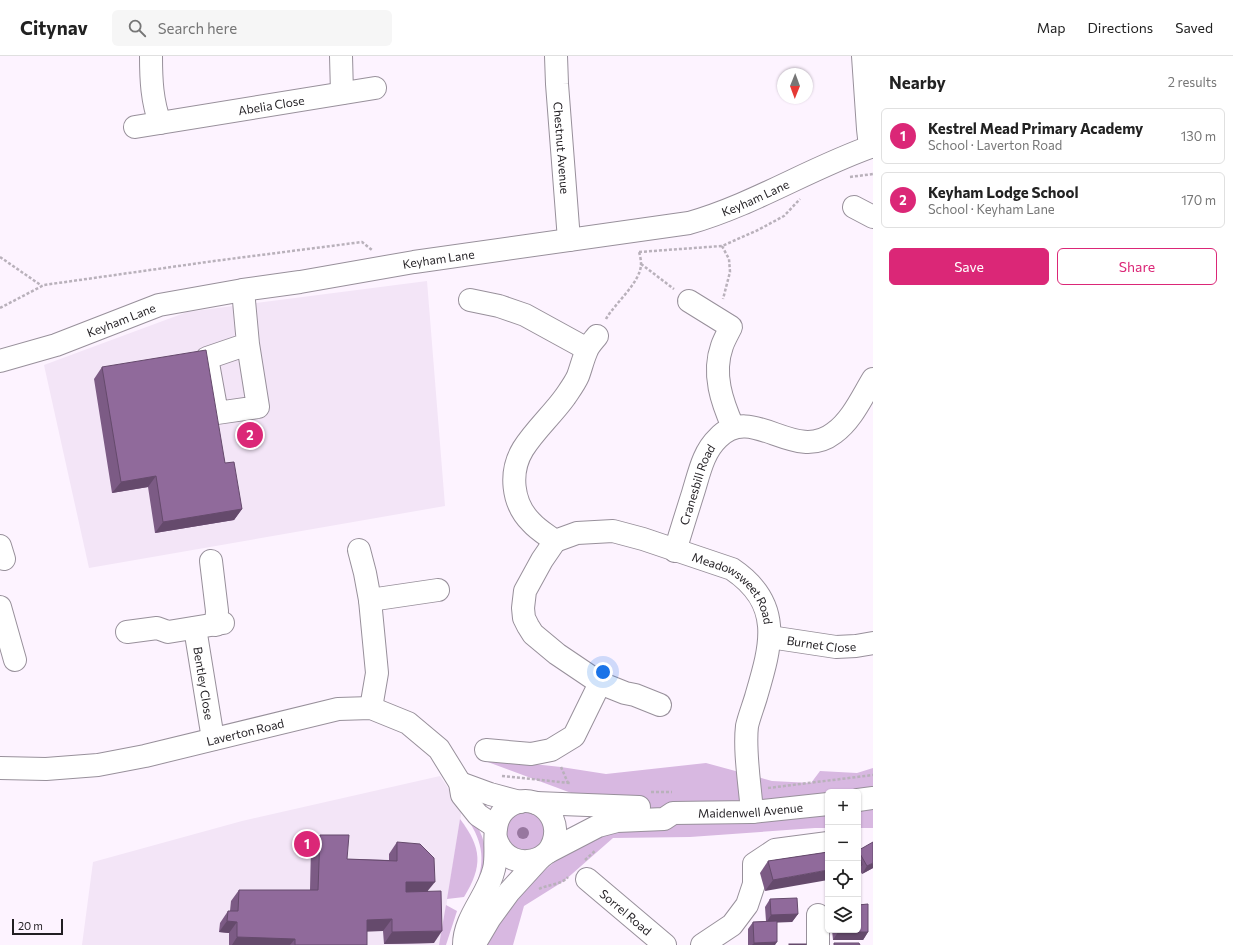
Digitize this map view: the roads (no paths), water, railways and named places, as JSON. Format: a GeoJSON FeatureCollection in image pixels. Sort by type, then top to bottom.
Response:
{"type":"FeatureCollection","features":[{"type":"Feature","properties":{"kind":"street"},"geometry":{"type":"LineString","coordinates":[[151,56],[154,107],[160,123]]}},
{"type":"Feature","properties":{"kind":"street"},"geometry":{"type":"LineString","coordinates":[[341,56],[342,93]]}},
{"type":"Feature","properties":{"kind":"street","name":"Chestnut Avenue"},"geometry":{"type":"LineString","coordinates":[[556,56],[568,240]]}},
{"type":"Feature","properties":{"kind":"street"},"geometry":{"type":"LineString","coordinates":[[863,56],[868,129],[872,147]]}},
{"type":"Feature","properties":{"kind":"street","name":"Abelia Close"},"geometry":{"type":"LineString","coordinates":[[135,127],[375,88]]}},
{"type":"Feature","properties":{"kind":"street","name":"Keyham Lane"},"geometry":{"type":"LineString","coordinates":[[0,361],[56,345],[159,305],[422,261],[689,223],[714,216],[802,176],[872,147]]}},
{"type":"Feature","properties":{"kind":"street"},"geometry":{"type":"LineString","coordinates":[[854,207],[873,217]]}},
{"type":"Feature","properties":{"kind":"street"},"geometry":{"type":"LineString","coordinates":[[243,290],[248,344]]}},
{"type":"Feature","properties":{"kind":"street"},"geometry":{"type":"LineString","coordinates":[[470,300],[498,306],[525,315],[561,334],[592,342],[577,377],[564,398],[523,449],[515,470],[514,482],[516,494],[525,514],[532,523],[555,541],[542,560],[525,591],[523,608],[524,618],[533,634],[557,654],[600,683],[660,705]]}},
{"type":"Feature","properties":{"kind":"street"},"geometry":{"type":"LineString","coordinates":[[689,301],[731,327],[722,346],[718,375],[721,396],[733,427],[750,426],[797,442],[822,440],[836,432],[847,420],[873,379]]}},
{"type":"Feature","properties":{"kind":"street","name":"Cranesbill Road"},"geometry":{"type":"LineString","coordinates":[[675,551],[704,458],[718,437],[733,427]]}},
{"type":"Feature","properties":{"kind":"street","name":"Meadowsweet Road"},"geometry":{"type":"LineString","coordinates":[[555,541],[578,533],[613,531],[720,564],[732,569],[752,585],[764,605],[768,616],[770,637],[765,666],[747,726],[746,748],[752,812]]}},
{"type":"Feature","properties":{"kind":"street"},"geometry":{"type":"LineString","coordinates":[[359,550],[370,600],[377,673],[371,708]]}},
{"type":"Feature","properties":{"kind":"street","name":"Bentley Close"},"geometry":{"type":"LineString","coordinates":[[212,561],[217,610],[212,625],[213,740]]}},
{"type":"Feature","properties":{"kind":"street"},"geometry":{"type":"LineString","coordinates":[[370,600],[438,590]]}},
{"type":"Feature","properties":{"kind":"street"},"geometry":{"type":"LineString","coordinates":[[0,607],[15,660]]}},
{"type":"Feature","properties":{"kind":"street"},"geometry":{"type":"LineString","coordinates":[[127,632],[157,628],[168,632],[212,625]]}},
{"type":"Feature","properties":{"kind":"street","name":"Burnet Close"},"geometry":{"type":"LineString","coordinates":[[770,637],[836,647],[873,643]]}},
{"type":"Feature","properties":{"kind":"street"},"geometry":{"type":"LineString","coordinates":[[486,750],[531,754],[551,750],[574,736],[600,683]]}},
{"type":"Feature","properties":{"kind":"street","name":"Laverton Road"},"geometry":{"type":"LineString","coordinates":[[0,768],[46,769],[98,766],[213,740],[338,709],[371,708],[408,723],[439,749],[460,783],[462,795],[496,833]]}},
{"type":"Feature","properties":{"kind":"street"},"geometry":{"type":"LineString","coordinates":[[460,783],[490,794],[528,803]]}},
{"type":"Feature","properties":{"kind":"street"},"geometry":{"type":"LineString","coordinates":[[861,800],[873,798]]}},
{"type":"Feature","properties":{"kind":"street"},"geometry":{"type":"LineString","coordinates":[[464,945],[464,937],[469,921],[488,886],[496,861],[496,833],[500,815],[504,810],[514,804],[528,803]]}},
{"type":"Feature","properties":{"kind":"street","name":"Maidenwell Avenue"},"geometry":{"type":"LineString","coordinates":[[528,803],[621,807],[664,807],[675,803],[752,812],[825,804]]}},
{"type":"Feature","properties":{"kind":"street","name":"Maidenwell Avenue"},"geometry":{"type":"LineString","coordinates":[[474,945],[482,930],[509,892],[544,855],[555,840],[556,827],[549,812],[541,806],[528,803]]}},
{"type":"Feature","properties":{"kind":"street","name":"Maidenwell Avenue"},"geometry":{"type":"LineString","coordinates":[[496,833],[502,850],[511,858],[528,862],[604,824],[623,820],[664,819],[675,803]]}},
{"type":"Feature","properties":{"kind":"street"},"geometry":{"type":"LineString","coordinates":[[702,945],[732,925],[747,905],[754,884],[754,864],[775,850],[825,843]]}},
{"type":"Feature","properties":{"kind":"street","name":"Sorrel Road"},"geometry":{"type":"LineString","coordinates":[[579,873],[665,945]]}},
{"type":"Feature","properties":{"kind":"street"},"geometry":{"type":"LineString","coordinates":[[818,915],[818,945]]}},
{"type":"Feature","properties":{"kind":"place","name":"Keyham Lodge School"},"geometry":{"type":"Point","coordinates":[250,435]}},
{"type":"Feature","properties":{"kind":"place","name":"Kestrel Mead Primary Academy"},"geometry":{"type":"Point","coordinates":[307,844]}}]}
